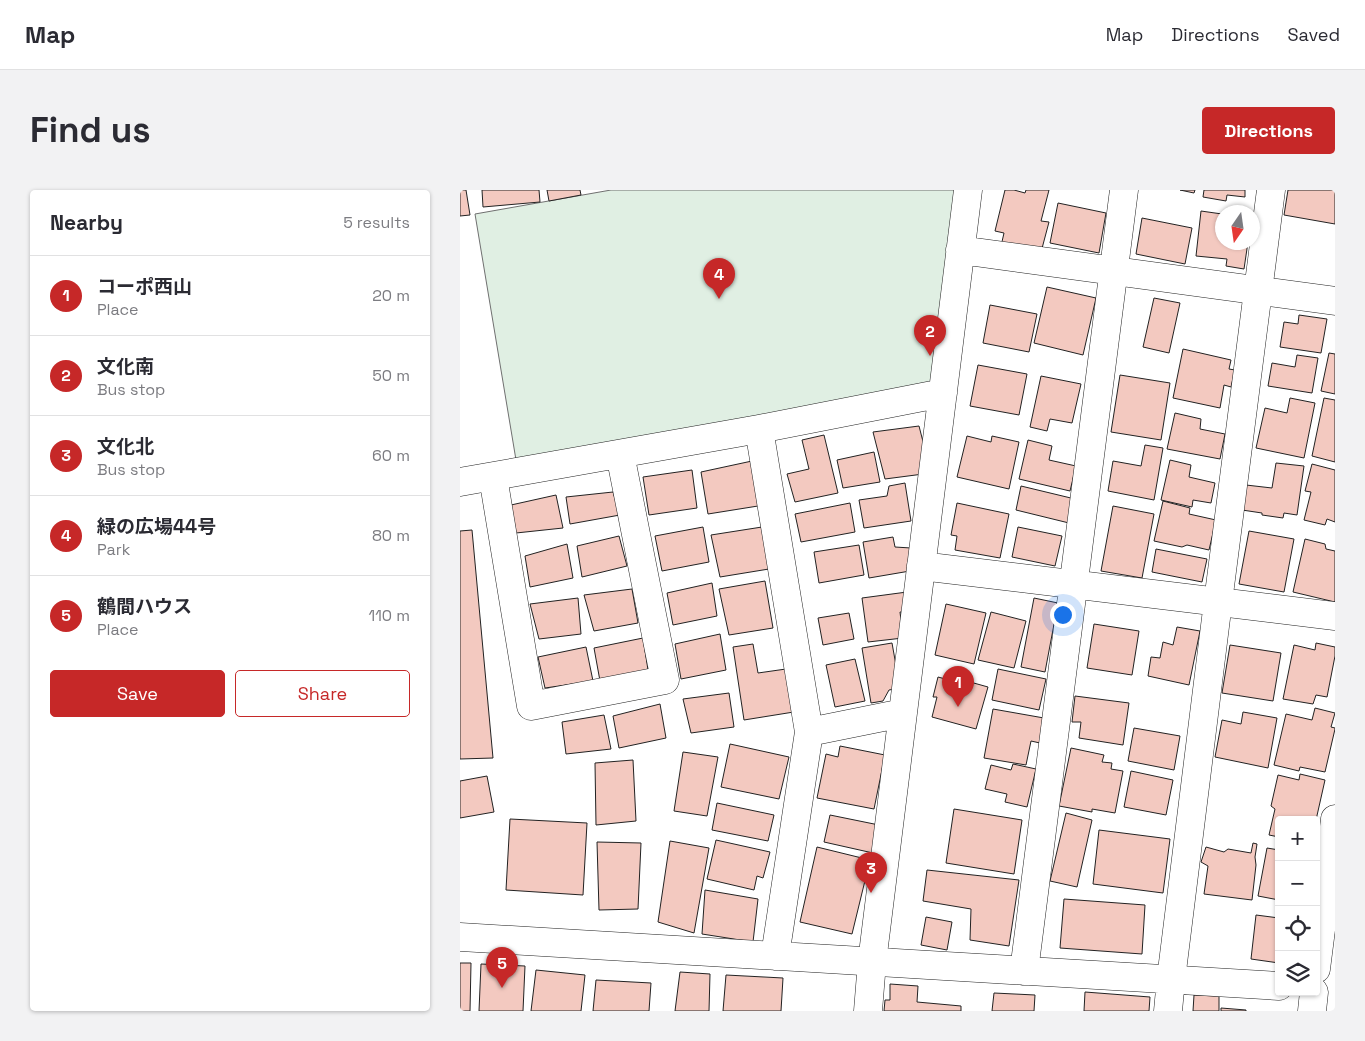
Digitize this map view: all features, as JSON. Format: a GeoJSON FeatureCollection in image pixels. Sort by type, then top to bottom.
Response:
{"type":"FeatureCollection","features":[{"type":"Feature","properties":{"kind":"street"},"geometry":{"type":"LineString","coordinates":[[868,1011],[872,962],[968,190]]}},
{"type":"Feature","properties":{"kind":"street"},"geometry":{"type":"LineString","coordinates":[[1024,971],[1124,190]]}},
{"type":"Feature","properties":{"kind":"street"},"geometry":{"type":"LineString","coordinates":[[1168,1011],[1271,190]]}},
{"type":"Feature","properties":{"kind":"street"},"geometry":{"type":"LineString","coordinates":[[960,250],[1335,302]]}},
{"type":"Feature","properties":{"kind":"street"},"geometry":{"type":"LineString","coordinates":[[460,482],[759,430],[943,393]]}},
{"type":"Feature","properties":{"kind":"street"},"geometry":{"type":"LineString","coordinates":[[759,430],[809,732],[775,956]]}},
{"type":"Feature","properties":{"kind":"street"},"geometry":{"type":"LineString","coordinates":[[493,477],[531,706],[665,680],[620,454]]}},
{"type":"Feature","properties":{"kind":"street"},"geometry":{"type":"LineString","coordinates":[[921,566],[1335,616]]}},
{"type":"Feature","properties":{"kind":"street"},"geometry":{"type":"LineString","coordinates":[[809,732],[903,713]]}},
{"type":"Feature","properties":{"kind":"street"},"geometry":{"type":"LineString","coordinates":[[1318,951],[1335,819]]}},
{"type":"Feature","properties":{"kind":"street"},"geometry":{"type":"LineString","coordinates":[[460,937],[1275,986]]}},
{"type":"Feature","properties":{"kind":"street"},"geometry":{"type":"LineString","coordinates":[[1320,988],[1335,990]]}},
{"type":"Feature","properties":{"kind":"street"},"geometry":{"type":"LineString","coordinates":[[1312,1011],[1314,996]]}},
{"type":"Feature","properties":{"kind":"green space"},"geometry":{"type":"Polygon","coordinates":[[[611,190],[962,190],[939,383],[516,460],[475,214],[611,190]]]}},
{"type":"Feature","properties":{"kind":"building"},"geometry":{"type":"Polygon","coordinates":[[[460,190],[466,190],[470,215],[460,216],[460,190]]]}},
{"type":"Feature","properties":{"kind":"building"},"geometry":{"type":"Polygon","coordinates":[[[482,190],[539,190],[540,202],[483,207],[482,190]]]}},
{"type":"Feature","properties":{"kind":"building"},"geometry":{"type":"Polygon","coordinates":[[[547,190],[580,190],[581,195],[549,201],[547,190]]]}},
{"type":"Feature","properties":{"kind":"building"},"geometry":{"type":"Polygon","coordinates":[[[1005,190],[1025,193],[1026,190],[1049,190],[1041,221],[1049,222],[1040,256],[1001,246],[1004,233],[995,231],[1005,190]]]}},
{"type":"Feature","properties":{"kind":"building"},"geometry":{"type":"Polygon","coordinates":[[[1180,190],[1195,190],[1194,193],[1180,190]]]}},
{"type":"Feature","properties":{"kind":"building"},"geometry":{"type":"Polygon","coordinates":[[[1204,190],[1245,190],[1245,197],[1227,195],[1226,201],[1203,197],[1204,190]]]}},
{"type":"Feature","properties":{"kind":"building"},"geometry":{"type":"Polygon","coordinates":[[[1288,190],[1335,190],[1335,224],[1284,215],[1288,190]]]}},
{"type":"Feature","properties":{"kind":"building"},"geometry":{"type":"Polygon","coordinates":[[[1058,203],[1106,213],[1099,253],[1050,243],[1058,203]]]}},
{"type":"Feature","properties":{"kind":"building"},"geometry":{"type":"Polygon","coordinates":[[[1201,211],[1215,213],[1215,250],[1247,250],[1244,269],[1226,266],[1227,259],[1196,256],[1201,211]]]}},
{"type":"Feature","properties":{"kind":"building"},"geometry":{"type":"Polygon","coordinates":[[[1142,218],[1192,228],[1185,264],[1136,254],[1142,218]]]}},
{"type":"Feature","properties":{"kind":"building"},"geometry":{"type":"Polygon","coordinates":[[[1047,287],[1096,298],[1083,355],[1034,343],[1047,287]]]}},
{"type":"Feature","properties":{"kind":"building"},"geometry":{"type":"Polygon","coordinates":[[[1154,298],[1180,303],[1169,353],[1143,347],[1154,298]]]}},
{"type":"Feature","properties":{"kind":"building"},"geometry":{"type":"Polygon","coordinates":[[[990,305],[1037,314],[1029,352],[983,343],[990,305]]]}},
{"type":"Feature","properties":{"kind":"building"},"geometry":{"type":"Polygon","coordinates":[[[1299,315],[1327,319],[1321,353],[1280,347],[1284,322],[1298,324],[1299,315]]]}},
{"type":"Feature","properties":{"kind":"building"},"geometry":{"type":"Polygon","coordinates":[[[1183,349],[1231,360],[1229,369],[1235,370],[1231,387],[1224,385],[1220,408],[1173,398],[1183,349]]]}},
{"type":"Feature","properties":{"kind":"building"},"geometry":{"type":"Polygon","coordinates":[[[1329,353],[1335,354],[1335,394],[1321,391],[1329,353]]]}},
{"type":"Feature","properties":{"kind":"building"},"geometry":{"type":"Polygon","coordinates":[[[1297,355],[1318,358],[1312,393],[1268,386],[1272,363],[1295,367],[1297,355]]]}},
{"type":"Feature","properties":{"kind":"building"},"geometry":{"type":"Polygon","coordinates":[[[978,365],[1027,374],[1019,415],[970,406],[978,365]]]}},
{"type":"Feature","properties":{"kind":"building"},"geometry":{"type":"Polygon","coordinates":[[[1120,375],[1170,383],[1161,440],[1111,432],[1120,375]]]}},
{"type":"Feature","properties":{"kind":"building"},"geometry":{"type":"Polygon","coordinates":[[[1041,376],[1081,384],[1072,423],[1050,419],[1047,431],[1030,427],[1041,376]]]}},
{"type":"Feature","properties":{"kind":"building"},"geometry":{"type":"Polygon","coordinates":[[[1290,398],[1315,403],[1304,458],[1256,448],[1265,408],[1287,413],[1290,398]]]}},
{"type":"Feature","properties":{"kind":"building"},"geometry":{"type":"Polygon","coordinates":[[[1324,398],[1335,400],[1335,462],[1312,456],[1324,398]]]}},
{"type":"Feature","properties":{"kind":"building"},"geometry":{"type":"Polygon","coordinates":[[[1175,413],[1201,419],[1200,429],[1225,434],[1220,459],[1167,449],[1175,413]]]}},
{"type":"Feature","properties":{"kind":"building"},"geometry":{"type":"Polygon","coordinates":[[[919,426],[931,473],[885,479],[873,432],[919,426]]]}},
{"type":"Feature","properties":{"kind":"building"},"geometry":{"type":"Polygon","coordinates":[[[824,435],[838,493],[795,502],[787,474],[809,469],[802,440],[824,435]]]}},
{"type":"Feature","properties":{"kind":"building"},"geometry":{"type":"Polygon","coordinates":[[[967,436],[991,442],[992,436],[1019,442],[1009,489],[957,477],[967,436]]]}},
{"type":"Feature","properties":{"kind":"building"},"geometry":{"type":"Polygon","coordinates":[[[1028,440],[1052,446],[1049,460],[1076,466],[1070,491],[1019,479],[1028,440]]]}},
{"type":"Feature","properties":{"kind":"building"},"geometry":{"type":"Polygon","coordinates":[[[1145,445],[1163,448],[1154,500],[1108,491],[1113,461],[1141,466],[1145,445]]]}},
{"type":"Feature","properties":{"kind":"building"},"geometry":{"type":"Polygon","coordinates":[[[874,452],[880,482],[843,488],[837,460],[874,452]]]}},
{"type":"Feature","properties":{"kind":"building"},"geometry":{"type":"Polygon","coordinates":[[[1170,460],[1191,465],[1189,477],[1215,483],[1211,503],[1193,500],[1192,507],[1161,500],[1170,460]]]}},
{"type":"Feature","properties":{"kind":"building"},"geometry":{"type":"Polygon","coordinates":[[[752,461],[758,506],[708,514],[701,472],[752,461]]]}},
{"type":"Feature","properties":{"kind":"building"},"geometry":{"type":"Polygon","coordinates":[[[1276,463],[1304,466],[1297,515],[1284,513],[1283,518],[1242,510],[1246,485],[1272,488],[1276,463]]]}},
{"type":"Feature","properties":{"kind":"building"},"geometry":{"type":"Polygon","coordinates":[[[1312,464],[1335,470],[1335,522],[1327,519],[1325,525],[1304,520],[1311,492],[1305,491],[1312,464]]]}},
{"type":"Feature","properties":{"kind":"building"},"geometry":{"type":"Polygon","coordinates":[[[692,470],[697,508],[649,515],[643,477],[692,470]]]}},
{"type":"Feature","properties":{"kind":"building"},"geometry":{"type":"Polygon","coordinates":[[[905,483],[911,521],[864,528],[859,500],[887,496],[889,486],[905,483]]]}},
{"type":"Feature","properties":{"kind":"building"},"geometry":{"type":"Polygon","coordinates":[[[1021,486],[1075,499],[1069,523],[1016,510],[1021,486]]]}},
{"type":"Feature","properties":{"kind":"building"},"geometry":{"type":"Polygon","coordinates":[[[613,492],[620,515],[570,524],[566,497],[613,492]]]}},
{"type":"Feature","properties":{"kind":"building"},"geometry":{"type":"Polygon","coordinates":[[[556,495],[563,528],[516,533],[511,505],[556,495]]]}},
{"type":"Feature","properties":{"kind":"building"},"geometry":{"type":"Polygon","coordinates":[[[1163,501],[1190,508],[1189,514],[1216,520],[1209,550],[1154,541],[1163,501]]]}},
{"type":"Feature","properties":{"kind":"building"},"geometry":{"type":"Polygon","coordinates":[[[850,503],[855,532],[801,542],[795,514],[850,503]]]}},
{"type":"Feature","properties":{"kind":"building"},"geometry":{"type":"Polygon","coordinates":[[[957,503],[1009,514],[1000,558],[955,550],[957,536],[951,535],[957,503]]]}},
{"type":"Feature","properties":{"kind":"building"},"geometry":{"type":"Polygon","coordinates":[[[1113,506],[1154,514],[1142,578],[1101,571],[1113,506]]]}},
{"type":"Feature","properties":{"kind":"building"},"geometry":{"type":"Polygon","coordinates":[[[703,527],[709,562],[662,571],[655,536],[703,527]]]}},
{"type":"Feature","properties":{"kind":"building"},"geometry":{"type":"Polygon","coordinates":[[[762,527],[769,569],[720,577],[711,535],[762,527]]]}},
{"type":"Feature","properties":{"kind":"building"},"geometry":{"type":"Polygon","coordinates":[[[1018,527],[1062,536],[1055,566],[1012,557],[1018,527]]]}},
{"type":"Feature","properties":{"kind":"building"},"geometry":{"type":"Polygon","coordinates":[[[472,530],[493,758],[460,759],[460,531],[472,530]]]}},
{"type":"Feature","properties":{"kind":"building"},"geometry":{"type":"Polygon","coordinates":[[[1249,531],[1294,539],[1284,592],[1239,584],[1249,531]]]}},
{"type":"Feature","properties":{"kind":"building"},"geometry":{"type":"Polygon","coordinates":[[[619,536],[627,566],[582,577],[577,546],[619,536]]]}},
{"type":"Feature","properties":{"kind":"building"},"geometry":{"type":"Polygon","coordinates":[[[893,537],[895,547],[911,548],[910,571],[869,578],[863,542],[893,537]]]}},
{"type":"Feature","properties":{"kind":"building"},"geometry":{"type":"Polygon","coordinates":[[[1305,539],[1325,544],[1326,549],[1335,551],[1335,602],[1293,592],[1305,539]]]}},
{"type":"Feature","properties":{"kind":"building"},"geometry":{"type":"Polygon","coordinates":[[[567,544],[573,578],[530,587],[525,556],[567,544]]]}},
{"type":"Feature","properties":{"kind":"building"},"geometry":{"type":"Polygon","coordinates":[[[859,545],[864,575],[819,583],[814,552],[859,545]]]}},
{"type":"Feature","properties":{"kind":"building"},"geometry":{"type":"Polygon","coordinates":[[[1156,549],[1207,559],[1202,582],[1152,572],[1156,549]]]}},
{"type":"Feature","properties":{"kind":"building"},"geometry":{"type":"Polygon","coordinates":[[[765,581],[773,628],[729,635],[719,589],[765,581]]]}},
{"type":"Feature","properties":{"kind":"building"},"geometry":{"type":"Polygon","coordinates":[[[712,583],[717,616],[673,625],[667,593],[712,583]]]}},
{"type":"Feature","properties":{"kind":"building"},"geometry":{"type":"Polygon","coordinates":[[[632,589],[638,623],[594,631],[584,595],[632,589]]]}},
{"type":"Feature","properties":{"kind":"building"},"geometry":{"type":"Polygon","coordinates":[[[907,592],[909,612],[900,612],[903,638],[868,642],[862,598],[907,592]]]}},
{"type":"Feature","properties":{"kind":"building"},"geometry":{"type":"Polygon","coordinates":[[[578,598],[581,634],[539,639],[530,604],[578,598]]]}},
{"type":"Feature","properties":{"kind":"building"},"geometry":{"type":"Polygon","coordinates":[[[1034,598],[1058,603],[1045,672],[1021,667],[1034,598]]]}},
{"type":"Feature","properties":{"kind":"building"},"geometry":{"type":"Polygon","coordinates":[[[946,604],[986,613],[974,664],[935,655],[946,604]]]}},
{"type":"Feature","properties":{"kind":"building"},"geometry":{"type":"Polygon","coordinates":[[[991,612],[1026,621],[1014,668],[978,660],[991,612]]]}},
{"type":"Feature","properties":{"kind":"building"},"geometry":{"type":"Polygon","coordinates":[[[849,613],[854,639],[823,645],[818,618],[849,613]]]}},
{"type":"Feature","properties":{"kind":"building"},"geometry":{"type":"Polygon","coordinates":[[[1094,624],[1139,631],[1132,675],[1087,668],[1094,624]]]}},
{"type":"Feature","properties":{"kind":"building"},"geometry":{"type":"Polygon","coordinates":[[[1177,627],[1200,631],[1189,685],[1148,676],[1151,657],[1160,658],[1163,642],[1173,645],[1177,627]]]}},
{"type":"Feature","properties":{"kind":"building"},"geometry":{"type":"Polygon","coordinates":[[[720,634],[726,670],[681,679],[675,644],[720,634]]]}},
{"type":"Feature","properties":{"kind":"building"},"geometry":{"type":"Polygon","coordinates":[[[643,638],[648,670],[600,681],[594,648],[643,638]]]}},
{"type":"Feature","properties":{"kind":"building"},"geometry":{"type":"Polygon","coordinates":[[[892,643],[900,688],[889,690],[883,701],[871,703],[862,648],[892,643]]]}},
{"type":"Feature","properties":{"kind":"building"},"geometry":{"type":"Polygon","coordinates":[[[1316,643],[1335,647],[1327,697],[1316,695],[1313,704],[1283,699],[1294,645],[1315,650],[1316,643]]]}},
{"type":"Feature","properties":{"kind":"building"},"geometry":{"type":"Polygon","coordinates":[[[753,644],[758,673],[793,668],[800,711],[744,720],[733,647],[753,644]]]}},
{"type":"Feature","properties":{"kind":"building"},"geometry":{"type":"Polygon","coordinates":[[[1230,645],[1281,653],[1273,701],[1222,693],[1230,645]]]}},
{"type":"Feature","properties":{"kind":"building"},"geometry":{"type":"Polygon","coordinates":[[[586,647],[593,681],[545,688],[538,657],[586,647]]]}},
{"type":"Feature","properties":{"kind":"building"},"geometry":{"type":"Polygon","coordinates":[[[855,659],[865,701],[835,707],[826,665],[855,659]]]}},
{"type":"Feature","properties":{"kind":"building"},"geometry":{"type":"Polygon","coordinates":[[[998,669],[1046,679],[1039,710],[992,700],[998,669]]]}},
{"type":"Feature","properties":{"kind":"building"},"geometry":{"type":"Polygon","coordinates":[[[938,677],[960,683],[963,680],[988,687],[976,729],[932,717],[937,697],[933,697],[938,677]]]}},
{"type":"Feature","properties":{"kind":"building"},"geometry":{"type":"Polygon","coordinates":[[[729,693],[734,727],[691,733],[683,699],[729,693]]]}},
{"type":"Feature","properties":{"kind":"building"},"geometry":{"type":"Polygon","coordinates":[[[1075,696],[1129,703],[1123,745],[1079,738],[1081,722],[1072,722],[1075,696]]]}},
{"type":"Feature","properties":{"kind":"building"},"geometry":{"type":"Polygon","coordinates":[[[660,704],[666,738],[619,748],[613,716],[660,704]]]}},
{"type":"Feature","properties":{"kind":"building"},"geometry":{"type":"Polygon","coordinates":[[[1315,708],[1335,713],[1331,727],[1335,729],[1325,772],[1300,767],[1299,771],[1274,765],[1286,714],[1312,720],[1315,708]]]}},
{"type":"Feature","properties":{"kind":"building"},"geometry":{"type":"Polygon","coordinates":[[[993,709],[1044,718],[1040,743],[1031,741],[1026,765],[984,758],[993,709]]]}},
{"type":"Feature","properties":{"kind":"building"},"geometry":{"type":"Polygon","coordinates":[[[1243,712],[1277,718],[1268,768],[1215,757],[1222,720],[1241,724],[1243,712]]]}},
{"type":"Feature","properties":{"kind":"building"},"geometry":{"type":"Polygon","coordinates":[[[604,715],[611,749],[566,754],[562,722],[604,715]]]}},
{"type":"Feature","properties":{"kind":"building"},"geometry":{"type":"Polygon","coordinates":[[[1134,728],[1180,736],[1174,770],[1128,761],[1134,728]]]}},
{"type":"Feature","properties":{"kind":"building"},"geometry":{"type":"Polygon","coordinates":[[[730,744],[789,757],[779,799],[721,787],[730,744]]]}},
{"type":"Feature","properties":{"kind":"building"},"geometry":{"type":"Polygon","coordinates":[[[840,746],[885,755],[874,809],[817,798],[826,754],[838,757],[840,746]]]}},
{"type":"Feature","properties":{"kind":"building"},"geometry":{"type":"Polygon","coordinates":[[[1071,748],[1104,755],[1102,762],[1112,763],[1111,769],[1123,771],[1115,813],[1092,809],[1092,812],[1059,806],[1071,748]]]}},
{"type":"Feature","properties":{"kind":"building"},"geometry":{"type":"Polygon","coordinates":[[[683,752],[718,757],[707,816],[674,811],[683,752]]]}},
{"type":"Feature","properties":{"kind":"building"},"geometry":{"type":"Polygon","coordinates":[[[633,760],[636,821],[596,825],[595,763],[633,760]]]}},
{"type":"Feature","properties":{"kind":"building"},"geometry":{"type":"Polygon","coordinates":[[[1013,764],[1036,769],[1027,807],[1005,802],[1007,794],[985,789],[991,765],[1011,770],[1013,764]]]}},
{"type":"Feature","properties":{"kind":"building"},"geometry":{"type":"Polygon","coordinates":[[[1131,771],[1173,780],[1166,815],[1124,807],[1131,771]]]}},
{"type":"Feature","properties":{"kind":"building"},"geometry":{"type":"Polygon","coordinates":[[[1300,774],[1325,780],[1317,816],[1275,816],[1275,836],[1269,835],[1275,809],[1271,806],[1278,775],[1299,780],[1300,774]]]}},
{"type":"Feature","properties":{"kind":"building"},"geometry":{"type":"Polygon","coordinates":[[[487,776],[494,812],[460,818],[460,781],[487,776]]]}},
{"type":"Feature","properties":{"kind":"building"},"geometry":{"type":"Polygon","coordinates":[[[717,803],[774,815],[768,841],[712,830],[717,803]]]}},
{"type":"Feature","properties":{"kind":"building"},"geometry":{"type":"Polygon","coordinates":[[[954,809],[1022,820],[1014,874],[946,863],[954,809]]]}},
{"type":"Feature","properties":{"kind":"building"},"geometry":{"type":"Polygon","coordinates":[[[1066,813],[1092,820],[1077,887],[1050,881],[1066,813]]]}},
{"type":"Feature","properties":{"kind":"building"},"geometry":{"type":"Polygon","coordinates":[[[830,815],[879,825],[873,853],[824,842],[830,815]]]}},
{"type":"Feature","properties":{"kind":"building"},"geometry":{"type":"Polygon","coordinates":[[[510,819],[587,823],[583,895],[506,890],[510,819]]]}},
{"type":"Feature","properties":{"kind":"building"},"geometry":{"type":"Polygon","coordinates":[[[1099,830],[1170,839],[1163,893],[1093,884],[1099,830]]]}},
{"type":"Feature","properties":{"kind":"building"},"geometry":{"type":"Polygon","coordinates":[[[716,840],[770,852],[763,878],[757,876],[754,890],[707,879],[716,840]]]}},
{"type":"Feature","properties":{"kind":"building"},"geometry":{"type":"Polygon","coordinates":[[[670,841],[709,848],[694,933],[658,922],[670,841]]]}},
{"type":"Feature","properties":{"kind":"building"},"geometry":{"type":"Polygon","coordinates":[[[597,842],[641,843],[638,909],[599,910],[597,842]]]}},
{"type":"Feature","properties":{"kind":"building"},"geometry":{"type":"Polygon","coordinates":[[[1253,843],[1257,844],[1252,900],[1204,894],[1208,866],[1201,862],[1206,847],[1224,852],[1228,849],[1251,853],[1253,843]]]}},
{"type":"Feature","properties":{"kind":"building"},"geometry":{"type":"Polygon","coordinates":[[[817,847],[870,860],[852,934],[800,922],[817,847]]]}},
{"type":"Feature","properties":{"kind":"building"},"geometry":{"type":"Polygon","coordinates":[[[1267,848],[1275,849],[1275,899],[1258,896],[1267,848]]]}},
{"type":"Feature","properties":{"kind":"building"},"geometry":{"type":"Polygon","coordinates":[[[927,870],[1019,880],[1009,946],[970,940],[971,909],[923,901],[927,870]]]}},
{"type":"Feature","properties":{"kind":"building"},"geometry":{"type":"Polygon","coordinates":[[[705,890],[758,899],[753,942],[702,934],[705,890]]]}},
{"type":"Feature","properties":{"kind":"building"},"geometry":{"type":"Polygon","coordinates":[[[1064,899],[1145,905],[1142,954],[1060,948],[1064,899]]]}},
{"type":"Feature","properties":{"kind":"building"},"geometry":{"type":"Polygon","coordinates":[[[1256,915],[1275,917],[1275,962],[1251,959],[1256,915]]]}},
{"type":"Feature","properties":{"kind":"building"},"geometry":{"type":"Polygon","coordinates":[[[926,917],[952,922],[947,950],[921,945],[926,917]]]}},
{"type":"Feature","properties":{"kind":"building"},"geometry":{"type":"Polygon","coordinates":[[[460,963],[471,963],[470,1011],[460,1011],[460,963]]]}},
{"type":"Feature","properties":{"kind":"building"},"geometry":{"type":"Polygon","coordinates":[[[481,964],[525,966],[523,1011],[479,1011],[481,964]]]}},
{"type":"Feature","properties":{"kind":"building"},"geometry":{"type":"Polygon","coordinates":[[[536,970],[585,975],[581,1011],[531,1011],[536,970]]]}},
{"type":"Feature","properties":{"kind":"building"},"geometry":{"type":"Polygon","coordinates":[[[680,972],[710,974],[709,1011],[675,1011],[680,972]]]}},
{"type":"Feature","properties":{"kind":"building"},"geometry":{"type":"Polygon","coordinates":[[[726,975],[783,978],[781,1011],[723,1011],[726,975]]]}},
{"type":"Feature","properties":{"kind":"building"},"geometry":{"type":"Polygon","coordinates":[[[596,980],[651,983],[649,1011],[593,1011],[596,980]]]}},
{"type":"Feature","properties":{"kind":"building"},"geometry":{"type":"Polygon","coordinates":[[[890,984],[918,986],[917,1002],[961,1006],[961,1011],[884,1011],[885,1000],[890,1000],[890,984]]]}},
{"type":"Feature","properties":{"kind":"building"},"geometry":{"type":"Polygon","coordinates":[[[1085,992],[1150,997],[1149,1011],[1084,1011],[1085,992]]]}},
{"type":"Feature","properties":{"kind":"building"},"geometry":{"type":"Polygon","coordinates":[[[994,993],[1035,995],[1034,1011],[992,1011],[994,993]]]}},
{"type":"Feature","properties":{"kind":"building"},"geometry":{"type":"Polygon","coordinates":[[[1194,995],[1219,996],[1219,1011],[1193,1011],[1194,995]]]}},
{"type":"Feature","properties":{"kind":"building"},"geometry":{"type":"Polygon","coordinates":[[[1221,1008],[1246,1010],[1246,1011],[1221,1011],[1221,1008]]]}},
{"type":"Feature","properties":{"kind":"place","name":"緑の広場44号"},"geometry":{"type":"Point","coordinates":[719,299]}},
{"type":"Feature","properties":{"kind":"place","name":"文化南"},"geometry":{"type":"Point","coordinates":[930,356]}},
{"type":"Feature","properties":{"kind":"place","name":"コーポ西山"},"geometry":{"type":"Point","coordinates":[958,707]}},
{"type":"Feature","properties":{"kind":"place","name":"文化北"},"geometry":{"type":"Point","coordinates":[871,893]}},
{"type":"Feature","properties":{"kind":"place","name":"鶴間ハウス"},"geometry":{"type":"Point","coordinates":[502,988]}}]}
